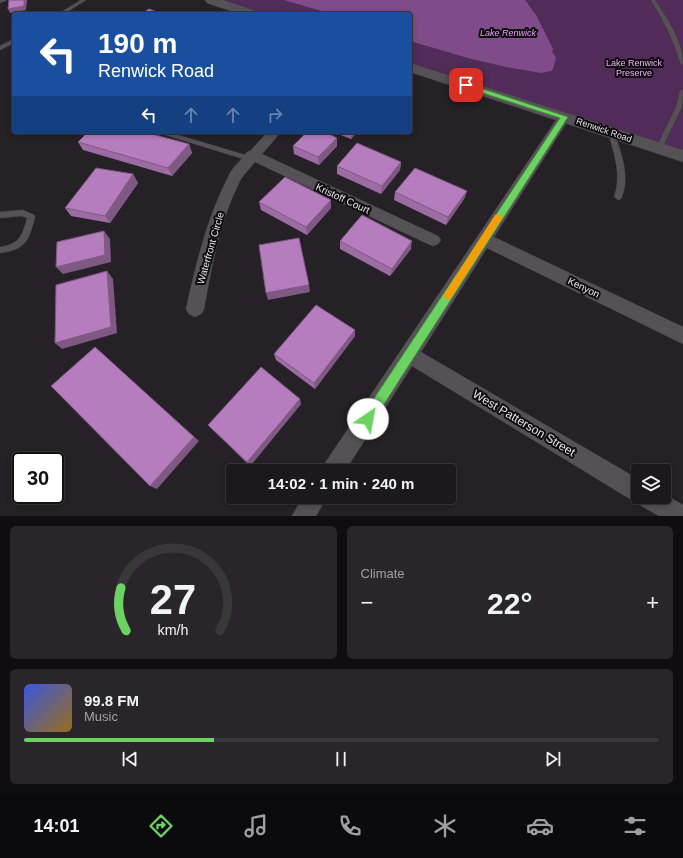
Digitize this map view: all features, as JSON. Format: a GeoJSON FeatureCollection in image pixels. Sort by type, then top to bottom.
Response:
{"type":"FeatureCollection","features":[{"type":"Feature","properties":{"kind":"street"},"geometry":{"type":"LineString","coordinates":[[212,0],[246,12]]}},
{"type":"Feature","properties":{"kind":"street","name":"Renwick Road"},"geometry":{"type":"LineString","coordinates":[[412,68],[683,156]]}},
{"type":"Feature","properties":{"kind":"street"},"geometry":{"type":"LineString","coordinates":[[338,464],[564,117]]}},
{"type":"Feature","properties":{"kind":"street","name":"Waterfront Circle"},"geometry":{"type":"LineString","coordinates":[[195,309],[203,267],[216,221],[236,175],[273,134]]}},
{"type":"Feature","properties":{"kind":"street","name":"Kristoff Court"},"geometry":{"type":"LineString","coordinates":[[251,157],[433,240]]}},
{"type":"Feature","properties":{"kind":"street","name":"Kenyon"},"geometry":{"type":"LineString","coordinates":[[484,239],[683,336]]}},
{"type":"Feature","properties":{"kind":"street","name":"West Patterson Street"},"geometry":{"type":"LineString","coordinates":[[410,355],[631,487]]}},
{"type":"Feature","properties":{"kind":"street"},"geometry":{"type":"LineString","coordinates":[[660,504],[680,516]]}},
{"type":"Feature","properties":{"kind":"lane"},"geometry":{"type":"LineString","coordinates":[[0,2],[5,0]]}},
{"type":"Feature","properties":{"kind":"lane"},"geometry":{"type":"LineString","coordinates":[[63,12],[84,0]]}},
{"type":"Feature","properties":{"kind":"lane"},"geometry":{"type":"LineString","coordinates":[[653,0],[670,27],[681,52],[683,63]]}},
{"type":"Feature","properties":{"kind":"lane"},"geometry":{"type":"LineString","coordinates":[[0,48],[12,42]]}},
{"type":"Feature","properties":{"kind":"lane"},"geometry":{"type":"LineString","coordinates":[[659,148],[679,107],[683,91]]}},
{"type":"Feature","properties":{"kind":"lane"},"geometry":{"type":"LineString","coordinates":[[611,132],[622,174],[622,184],[618,197]]}},
{"type":"Feature","properties":{"kind":"lane"},"geometry":{"type":"LineString","coordinates":[[168,134],[251,157]]}},
{"type":"Feature","properties":{"kind":"lane"},"geometry":{"type":"LineString","coordinates":[[0,215],[23,213],[31,217],[24,240],[17,247],[0,250]]}},
{"type":"Feature","properties":{"kind":"green space","name":"Lake Renwick Preserve"},"geometry":{"type":"Polygon","coordinates":[[[220,0],[683,0],[683,156],[412,65],[412,12],[255,12],[220,0]]]}},
{"type":"Feature","properties":{"kind":"water","name":"Lake Renwick"},"geometry":{"type":"Polygon","coordinates":[[[284,0],[525,0],[536,15],[556,58],[552,71],[541,73],[506,67],[468,58],[412,42],[412,12],[325,12],[284,0]]]}},
{"type":"Feature","properties":{"kind":"building"},"geometry":{"type":"Polygon","coordinates":[[[9,0],[24,0],[24,6],[8,9],[9,0]]]}},
{"type":"Feature","properties":{"kind":"building"},"geometry":{"type":"Polygon","coordinates":[[[149,9],[157,12],[144,12],[149,9]]]}},
{"type":"Feature","properties":{"kind":"building"},"geometry":{"type":"Polygon","coordinates":[[[86,134],[152,134],[189,144],[168,168],[78,142],[86,134]]]}},
{"type":"Feature","properties":{"kind":"building"},"geometry":{"type":"Polygon","coordinates":[[[305,134],[328,134],[337,138],[318,157],[293,146],[305,134]]]}},
{"type":"Feature","properties":{"kind":"building"},"geometry":{"type":"Polygon","coordinates":[[[357,143],[401,162],[382,186],[337,166],[357,143]]]}},
{"type":"Feature","properties":{"kind":"building"},"geometry":{"type":"Polygon","coordinates":[[[96,168],[133,174],[105,216],[65,208],[96,168]]]}},
{"type":"Feature","properties":{"kind":"building"},"geometry":{"type":"Polygon","coordinates":[[[415,168],[467,191],[448,217],[395,192],[415,168]]]}},
{"type":"Feature","properties":{"kind":"building"},"geometry":{"type":"Polygon","coordinates":[[[285,177],[331,200],[306,227],[259,202],[285,177]]]}},
{"type":"Feature","properties":{"kind":"building"},"geometry":{"type":"Polygon","coordinates":[[[362,215],[412,241],[392,269],[340,241],[362,215]]]}},
{"type":"Feature","properties":{"kind":"building"},"geometry":{"type":"Polygon","coordinates":[[[104,231],[105,255],[56,267],[57,242],[104,231]]]}},
{"type":"Feature","properties":{"kind":"building"},"geometry":{"type":"Polygon","coordinates":[[[299,238],[309,285],[266,293],[259,245],[299,238]]]}},
{"type":"Feature","properties":{"kind":"building"},"geometry":{"type":"Polygon","coordinates":[[[107,271],[111,327],[55,343],[56,285],[107,271]]]}},
{"type":"Feature","properties":{"kind":"building"},"geometry":{"type":"Polygon","coordinates":[[[316,305],[355,330],[314,383],[274,354],[316,305]]]}},
{"type":"Feature","properties":{"kind":"building"},"geometry":{"type":"Polygon","coordinates":[[[95,347],[194,437],[150,486],[51,386],[95,347]]]}},
{"type":"Feature","properties":{"kind":"building"},"geometry":{"type":"Polygon","coordinates":[[[261,367],[300,399],[247,462],[208,425],[261,367]]]}},
{"type":"Feature","properties":{"kind":"slow traffic"},"geometry":{"type":"LineString","coordinates":[[448,296],[498,217]]}},
{"type":"Feature","properties":{"kind":"route"},"geometry":{"type":"LineString","coordinates":[[368,419],[564,117],[466,85]]}}]}
